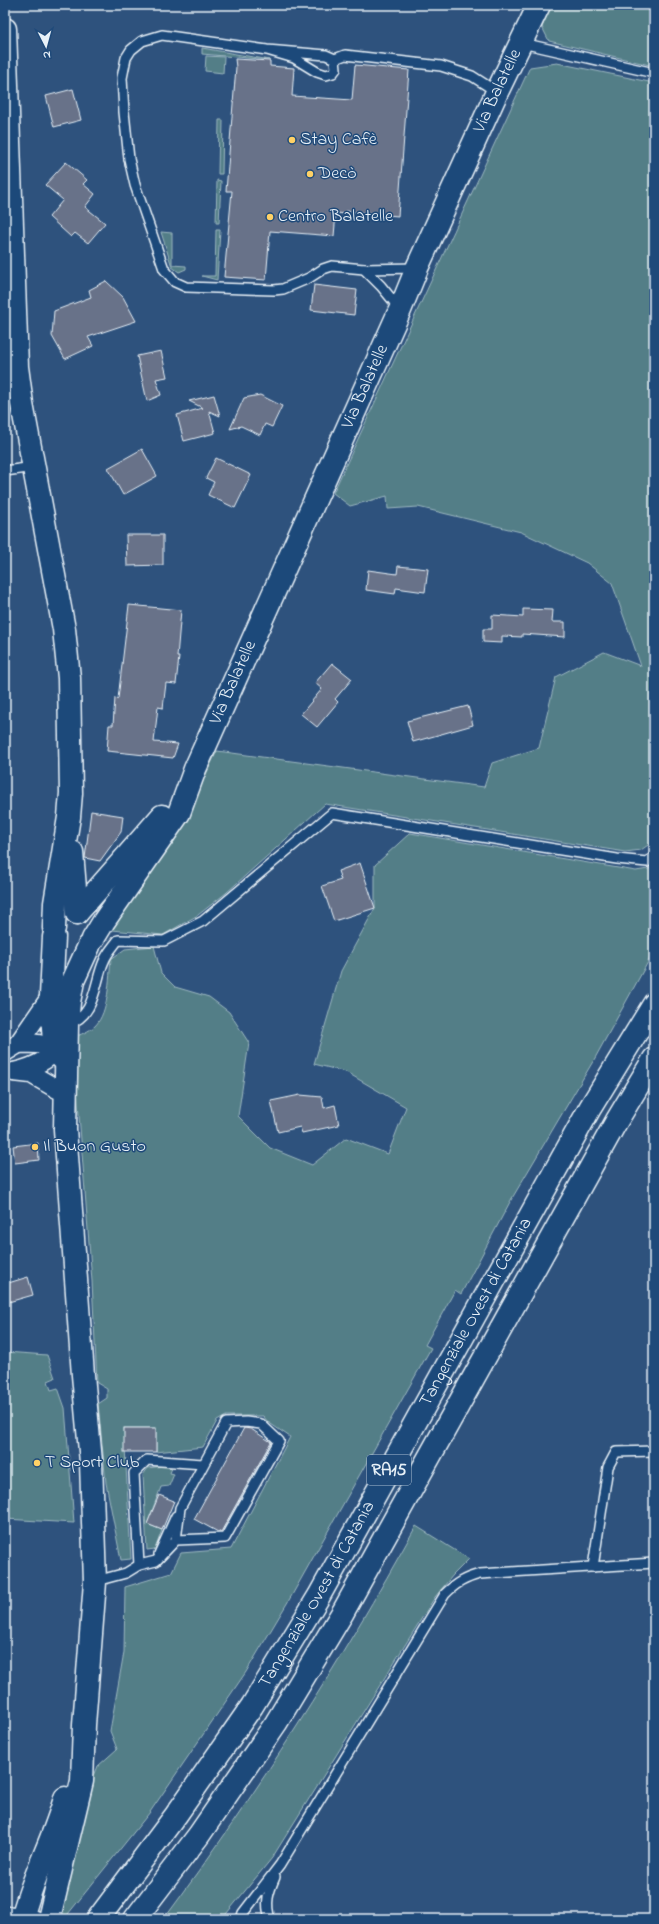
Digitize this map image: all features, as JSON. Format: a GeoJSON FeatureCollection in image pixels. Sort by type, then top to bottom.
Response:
{"type":"FeatureCollection","features":[{"type":"Feature","properties":{"kind":"main road","name":"Via Balatelle"},"geometry":{"type":"LineString","coordinates":[[195,769],[400,310],[417,268],[497,92],[522,43],[539,5]]}},
{"type":"Feature","properties":{"kind":"main road"},"geometry":{"type":"LineString","coordinates":[[5,30],[9,242],[17,366],[64,629],[68,671],[72,766],[69,817],[55,903],[51,996],[64,1045],[66,1129],[83,1375],[91,1462],[95,1582],[84,1725],[82,1781],[49,1919]]}},
{"type":"Feature","properties":{"kind":"main road"},"geometry":{"type":"LineString","coordinates":[[77,913],[161,817],[195,769]]}},
{"type":"Feature","properties":{"kind":"main road"},"geometry":{"type":"LineString","coordinates":[[66,1129],[57,1089],[73,982],[91,943],[104,921],[179,813],[195,769]]}},
{"type":"Feature","properties":{"kind":"main road"},"geometry":{"type":"LineString","coordinates":[[69,817],[77,913]]}},
{"type":"Feature","properties":{"kind":"main road"},"geometry":{"type":"LineString","coordinates":[[74,878],[88,887],[101,886]]}},
{"type":"Feature","properties":{"kind":"main road"},"geometry":{"type":"LineString","coordinates":[[71,913],[77,913],[82,915],[91,923],[94,928],[91,943],[78,953],[69,952],[58,945],[54,932],[62,917],[71,913]]}},
{"type":"Feature","properties":{"kind":"main road","name":"Tangenziale Ovest di Catania"},"geometry":{"type":"LineString","coordinates":[[98,1919],[176,1815],[252,1706],[319,1596],[590,1108],[654,1004]]}},
{"type":"Feature","properties":{"kind":"main road","name":"Tangenziale Ovest di Catania"},"geometry":{"type":"LineString","coordinates":[[135,1919],[199,1835],[276,1723],[347,1606],[616,1122],[654,1059]]}},
{"type":"Feature","properties":{"kind":"main road"},"geometry":{"type":"LineString","coordinates":[[23,1916],[60,1816],[84,1725]]}},
{"type":"Feature","properties":{"kind":"street"},"geometry":{"type":"LineString","coordinates":[[12,1048],[51,996]]}},
{"type":"Feature","properties":{"kind":"street"},"geometry":{"type":"LineString","coordinates":[[12,1048],[41,1044],[49,1047],[64,1045]]}},
{"type":"Feature","properties":{"kind":"street"},"geometry":{"type":"LineString","coordinates":[[10,1072],[24,1070],[64,1045]]}},
{"type":"Feature","properties":{"kind":"street"},"geometry":{"type":"LineString","coordinates":[[10,1072],[31,1074],[57,1089]]}},
{"type":"Feature","properties":{"kind":"lane"},"geometry":{"type":"LineString","coordinates":[[417,268],[364,269],[332,266],[296,284],[283,289],[274,290],[186,287],[175,282],[164,269],[135,185],[129,159],[122,93],[122,78],[126,58],[131,50],[142,41],[162,35],[267,50],[326,55],[335,59],[345,55],[440,66],[472,76],[497,92]]}},
{"type":"Feature","properties":{"kind":"lane"},"geometry":{"type":"LineString","coordinates":[[522,43],[654,73]]}},
{"type":"Feature","properties":{"kind":"lane"},"geometry":{"type":"LineString","coordinates":[[267,50],[294,58],[317,72],[326,75],[333,73],[336,68],[335,59]]}},
{"type":"Feature","properties":{"kind":"lane"},"geometry":{"type":"LineString","coordinates":[[364,269],[381,286],[400,310]]}},
{"type":"Feature","properties":{"kind":"lane"},"geometry":{"type":"LineString","coordinates":[[5,472],[34,467]]}},
{"type":"Feature","properties":{"kind":"lane"},"geometry":{"type":"LineString","coordinates":[[64,1045],[77,1021],[90,1008],[104,961],[109,951],[118,940],[164,941],[179,935],[203,921],[332,813],[617,859],[647,862],[654,857]]}},
{"type":"Feature","properties":{"kind":"lane"},"geometry":{"type":"LineString","coordinates":[[156,1561],[180,1508],[226,1423],[246,1422],[261,1424],[279,1441],[225,1538],[176,1540]]}},
{"type":"Feature","properties":{"kind":"lane"},"geometry":{"type":"LineString","coordinates":[[593,1567],[608,1467],[616,1452],[654,1451]]}},
{"type":"Feature","properties":{"kind":"lane"},"geometry":{"type":"LineString","coordinates":[[139,1565],[134,1473],[147,1460],[203,1464]]}},
{"type":"Feature","properties":{"kind":"lane"},"geometry":{"type":"LineString","coordinates":[[95,1582],[126,1573],[139,1565],[156,1561],[176,1540],[180,1508]]}},
{"type":"Feature","properties":{"kind":"lane"},"geometry":{"type":"LineString","coordinates":[[241,1919],[243,1913],[280,1865],[445,1594],[456,1584],[464,1578],[480,1574],[654,1564]]}},
{"type":"Feature","properties":{"kind":"lane"},"geometry":{"type":"LineString","coordinates":[[270,1919],[267,1907],[267,1898],[280,1865]]}},
{"type":"Feature","properties":{"kind":"green space"},"geometry":{"type":"Polygon","coordinates":[[[551,5],[654,5],[654,66],[549,41],[542,27],[551,5]]]}},
{"type":"Feature","properties":{"kind":"green space"},"geometry":{"type":"Polygon","coordinates":[[[202,48],[270,60],[202,54],[202,48]]]}},
{"type":"Feature","properties":{"kind":"green space"},"geometry":{"type":"Polygon","coordinates":[[[206,56],[224,57],[223,73],[205,71],[206,56]]]}},
{"type":"Feature","properties":{"kind":"green space"},"geometry":{"type":"Polygon","coordinates":[[[557,63],[654,83],[654,841],[641,850],[625,852],[325,804],[226,893],[198,915],[163,935],[112,930],[190,808],[217,751],[484,787],[492,763],[539,748],[556,677],[604,652],[641,666],[612,583],[587,563],[521,532],[418,507],[388,509],[387,496],[350,506],[333,493],[530,67],[557,63]]]}},
{"type":"Feature","properties":{"kind":"green space"},"geometry":{"type":"Polygon","coordinates":[[[219,120],[223,120],[222,174],[218,174],[219,120]]]}},
{"type":"Feature","properties":{"kind":"green space"},"geometry":{"type":"Polygon","coordinates":[[[217,180],[221,181],[219,223],[216,223],[217,180]]]}},
{"type":"Feature","properties":{"kind":"green space"},"geometry":{"type":"Polygon","coordinates":[[[216,230],[220,230],[217,280],[202,276],[215,276],[216,230]]]}},
{"type":"Feature","properties":{"kind":"green space"},"geometry":{"type":"Polygon","coordinates":[[[161,232],[172,233],[172,265],[186,266],[186,269],[179,272],[172,267],[161,232]]]}},
{"type":"Feature","properties":{"kind":"green space"},"geometry":{"type":"Polygon","coordinates":[[[410,833],[636,871],[654,868],[654,951],[595,1058],[511,1200],[461,1294],[455,1290],[425,1345],[431,1348],[292,1595],[246,1672],[150,1812],[64,1919],[57,1919],[92,1781],[98,1766],[117,1749],[110,1731],[124,1652],[125,1587],[171,1573],[181,1553],[231,1549],[290,1437],[268,1422],[263,1416],[226,1416],[217,1421],[203,1447],[156,1452],[156,1428],[124,1428],[131,1559],[121,1560],[106,1483],[98,1404],[107,1398],[107,1389],[97,1383],[92,1281],[73,1038],[93,1028],[100,1020],[108,994],[111,959],[125,949],[154,946],[161,973],[175,987],[209,997],[229,1012],[249,1043],[238,1116],[270,1148],[312,1165],[346,1138],[388,1154],[406,1107],[346,1072],[314,1064],[341,971],[375,908],[375,865],[410,833]]]}},
{"type":"Feature","properties":{"kind":"green space","name":"T Sport Club"},"geometry":{"type":"Polygon","coordinates":[[[5,1352],[47,1355],[55,1378],[48,1381],[51,1390],[58,1388],[65,1408],[74,1523],[5,1519],[5,1352]]]}},
{"type":"Feature","properties":{"kind":"green space"},"geometry":{"type":"Polygon","coordinates":[[[163,1466],[172,1468],[170,1473],[174,1474],[169,1486],[161,1487],[147,1524],[162,1530],[155,1549],[147,1550],[143,1475],[148,1468],[163,1466]]]}},
{"type":"Feature","properties":{"kind":"green space"},"geometry":{"type":"Polygon","coordinates":[[[416,1526],[469,1559],[453,1575],[435,1597],[272,1858],[222,1919],[164,1919],[265,1776],[358,1628],[416,1526]]]}},
{"type":"Feature","properties":{"kind":"building"},"geometry":{"type":"Polygon","coordinates":[[[235,59],[270,61],[270,66],[294,68],[292,96],[352,100],[355,65],[409,70],[398,216],[346,211],[346,214],[336,213],[334,236],[270,231],[266,280],[224,277],[232,191],[226,191],[236,67],[235,59]]]}},
{"type":"Feature","properties":{"kind":"building"},"geometry":{"type":"Polygon","coordinates":[[[73,89],[81,120],[54,127],[46,96],[73,89]]]}},
{"type":"Feature","properties":{"kind":"building"},"geometry":{"type":"Polygon","coordinates":[[[66,162],[87,180],[83,184],[95,194],[85,207],[105,223],[88,243],[75,233],[71,237],[49,217],[63,200],[45,185],[66,162]]]}},
{"type":"Feature","properties":{"kind":"building"},"geometry":{"type":"Polygon","coordinates":[[[106,281],[123,297],[136,321],[88,337],[93,346],[65,359],[52,336],[54,311],[91,297],[89,290],[106,281]]]}},
{"type":"Feature","properties":{"kind":"building"},"geometry":{"type":"Polygon","coordinates":[[[314,285],[357,290],[354,315],[311,310],[314,285]]]}},
{"type":"Feature","properties":{"kind":"building"},"geometry":{"type":"Polygon","coordinates":[[[161,351],[167,377],[156,379],[161,395],[147,401],[137,356],[161,351]]]}},
{"type":"Feature","properties":{"kind":"building"},"geometry":{"type":"Polygon","coordinates":[[[214,395],[220,416],[209,411],[215,433],[184,441],[177,415],[203,408],[189,401],[214,395]]]}},
{"type":"Feature","properties":{"kind":"building"},"geometry":{"type":"Polygon","coordinates":[[[260,395],[282,406],[272,427],[265,424],[260,435],[241,426],[230,429],[244,398],[260,395]]]}},
{"type":"Feature","properties":{"kind":"building"},"geometry":{"type":"Polygon","coordinates":[[[142,449],[157,476],[123,495],[108,468],[142,449]]]}},
{"type":"Feature","properties":{"kind":"building"},"geometry":{"type":"Polygon","coordinates":[[[216,458],[251,475],[235,508],[208,495],[214,482],[206,478],[216,458]]]}},
{"type":"Feature","properties":{"kind":"building"},"geometry":{"type":"Polygon","coordinates":[[[126,535],[163,535],[163,565],[127,566],[126,535]]]}},
{"type":"Feature","properties":{"kind":"building"},"geometry":{"type":"Polygon","coordinates":[[[398,566],[428,569],[425,592],[396,588],[395,594],[366,590],[368,570],[397,574],[398,566]]]}},
{"type":"Feature","properties":{"kind":"building"},"geometry":{"type":"Polygon","coordinates":[[[129,605],[181,610],[176,684],[166,683],[163,708],[158,707],[154,742],[178,744],[173,758],[107,751],[109,725],[113,725],[115,698],[118,699],[129,605]]]}},
{"type":"Feature","properties":{"kind":"building"},"geometry":{"type":"Polygon","coordinates":[[[523,609],[553,610],[552,622],[565,622],[565,637],[522,634],[522,637],[502,636],[502,643],[483,642],[483,629],[492,629],[492,615],[523,617],[523,609]]]}},
{"type":"Feature","properties":{"kind":"building"},"geometry":{"type":"Polygon","coordinates":[[[332,663],[352,679],[335,699],[338,702],[317,727],[301,714],[322,689],[315,683],[332,663]]]}},
{"type":"Feature","properties":{"kind":"building"},"geometry":{"type":"Polygon","coordinates":[[[468,706],[473,725],[413,742],[407,721],[468,706]]]}},
{"type":"Feature","properties":{"kind":"building"},"geometry":{"type":"Polygon","coordinates":[[[91,811],[123,816],[121,832],[100,861],[85,858],[91,811]]]}},
{"type":"Feature","properties":{"kind":"building"},"geometry":{"type":"Polygon","coordinates":[[[360,863],[375,908],[334,921],[322,886],[341,880],[338,871],[360,863]]]}},
{"type":"Feature","properties":{"kind":"building"},"geometry":{"type":"Polygon","coordinates":[[[300,1095],[322,1097],[324,1108],[335,1105],[339,1125],[302,1133],[300,1127],[278,1132],[271,1101],[300,1095]]]}},
{"type":"Feature","properties":{"kind":"building"},"geometry":{"type":"Polygon","coordinates":[[[38,1143],[39,1160],[15,1163],[13,1146],[38,1143]]]}},
{"type":"Feature","properties":{"kind":"building"},"geometry":{"type":"Polygon","coordinates":[[[28,1277],[33,1295],[5,1303],[5,1284],[28,1277]]]}},
{"type":"Feature","properties":{"kind":"building"},"geometry":{"type":"Polygon","coordinates":[[[124,1428],[156,1428],[156,1452],[124,1452],[124,1428]]]}},
{"type":"Feature","properties":{"kind":"building"},"geometry":{"type":"Polygon","coordinates":[[[244,1428],[251,1429],[271,1442],[221,1532],[218,1532],[194,1519],[244,1428]]]}},
{"type":"Feature","properties":{"kind":"building"},"geometry":{"type":"Polygon","coordinates":[[[159,1495],[174,1501],[162,1530],[147,1524],[159,1495]]]}},
{"type":"Feature","properties":{"kind":"place","name":"Stay Cafè"},"geometry":{"type":"Point","coordinates":[292,140]}},
{"type":"Feature","properties":{"kind":"place","name":"Decò"},"geometry":{"type":"Point","coordinates":[310,174]}},
{"type":"Feature","properties":{"kind":"place","name":"Centro Balatelle"},"geometry":{"type":"Point","coordinates":[270,217]}},
{"type":"Feature","properties":{"kind":"place","name":"Il Buon Gusto"},"geometry":{"type":"Point","coordinates":[35,1147]}},
{"type":"Feature","properties":{"kind":"place","name":"T Sport Club"},"geometry":{"type":"Point","coordinates":[37,1463]}}]}
